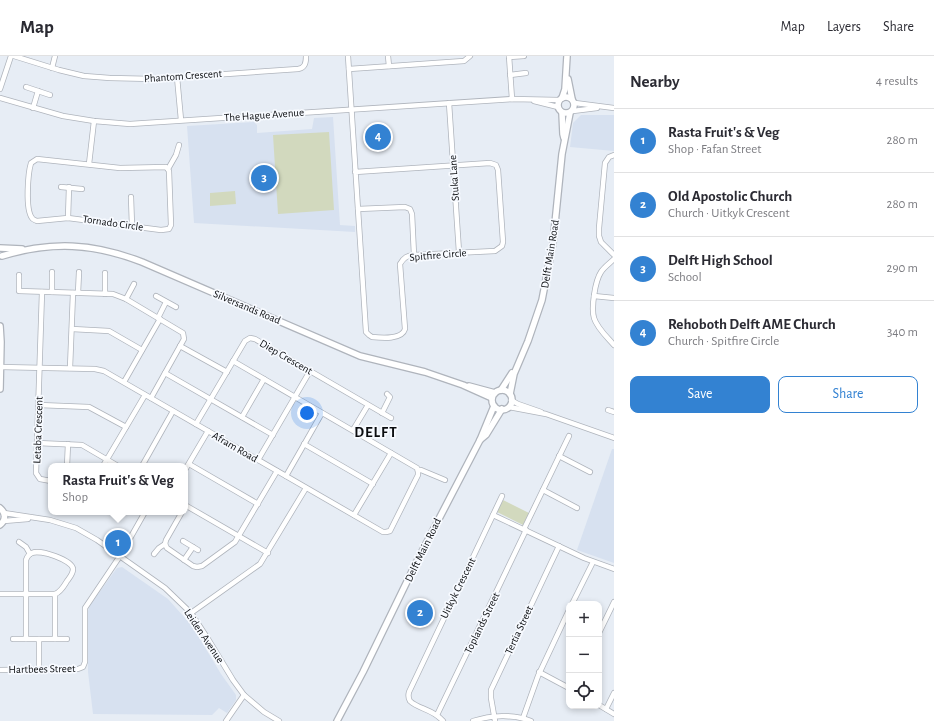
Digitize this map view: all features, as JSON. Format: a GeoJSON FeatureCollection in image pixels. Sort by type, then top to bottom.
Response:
{"type":"FeatureCollection","features":[{"type":"Feature","properties":{"kind":"street","name":"Phantom Crescent"},"geometry":{"type":"LineString","coordinates":[[12,56],[84,76],[131,79],[298,69],[302,68],[305,64],[306,56]]}},
{"type":"Feature","properties":{"kind":"street"},"geometry":{"type":"LineString","coordinates":[[0,89],[12,56]]}},
{"type":"Feature","properties":{"kind":"street"},"geometry":{"type":"LineString","coordinates":[[52,68],[56,56]]}},
{"type":"Feature","properties":{"kind":"street","name":"Spitfire Circle"},"geometry":{"type":"LineString","coordinates":[[348,56],[355,172],[366,329],[367,334],[370,337],[399,336],[405,329],[400,264],[403,259],[407,256],[414,255],[495,251],[502,246],[497,167],[490,163],[355,172]]}},
{"type":"Feature","properties":{"kind":"street"},"geometry":{"type":"LineString","coordinates":[[388,56],[388,66]]}},
{"type":"Feature","properties":{"kind":"street"},"geometry":{"type":"LineString","coordinates":[[349,69],[464,61],[470,56]]}},
{"type":"Feature","properties":{"kind":"street"},"geometry":{"type":"LineString","coordinates":[[512,99],[509,57],[524,56]]}},
{"type":"Feature","properties":{"kind":"street"},"geometry":{"type":"LineString","coordinates":[[567,56],[565,89],[558,107],[562,113],[612,108]]}},
{"type":"Feature","properties":{"kind":"street"},"geometry":{"type":"LineString","coordinates":[[567,63],[569,89],[575,107],[572,112]]}},
{"type":"Feature","properties":{"kind":"street"},"geometry":{"type":"LineString","coordinates":[[510,75],[526,73]]}},
{"type":"Feature","properties":{"kind":"street"},"geometry":{"type":"LineString","coordinates":[[178,77],[181,120]]}},
{"type":"Feature","properties":{"kind":"street"},"geometry":{"type":"LineString","coordinates":[[26,87],[50,95]]}},
{"type":"Feature","properties":{"kind":"street"},"geometry":{"type":"LineString","coordinates":[[33,108],[38,91]]}},
{"type":"Feature","properties":{"kind":"street"},"geometry":{"type":"LineString","coordinates":[[561,99],[567,97],[573,101],[612,108]]}},
{"type":"Feature","properties":{"kind":"street","name":"The Hague Avenue"},"geometry":{"type":"LineString","coordinates":[[0,98],[63,116],[94,121],[130,124],[512,99],[561,99]]}},
{"type":"Feature","properties":{"kind":"street","name":"The Hague Avenue"},"geometry":{"type":"LineString","coordinates":[[531,100],[558,107]]}},
{"type":"Feature","properties":{"kind":"street","name":"Stuka Lane"},"geometry":{"type":"LineString","coordinates":[[449,103],[459,252]]}},
{"type":"Feature","properties":{"kind":"street","name":"Delft Main Road"},"geometry":{"type":"LineString","coordinates":[[564,138],[566,136],[567,124],[572,112]]}},
{"type":"Feature","properties":{"kind":"street","name":"Delft Main Road"},"geometry":{"type":"LineString","coordinates":[[510,397],[511,382],[539,309],[553,243],[564,138],[562,113]]}},
{"type":"Feature","properties":{"kind":"street"},"geometry":{"type":"LineString","coordinates":[[89,164],[94,121]]}},
{"type":"Feature","properties":{"kind":"street"},"geometry":{"type":"LineString","coordinates":[[168,169],[176,155],[179,145]]}},
{"type":"Feature","properties":{"kind":"street"},"geometry":{"type":"LineString","coordinates":[[614,156],[609,157],[605,163],[599,228],[601,242],[614,255]]}},
{"type":"Feature","properties":{"kind":"street","name":"Tornado Circle"},"geometry":{"type":"LineString","coordinates":[[38,159],[89,164],[120,168],[162,166],[168,169],[170,179],[171,225],[169,228],[161,230],[68,218],[37,221],[31,218],[28,192],[28,173],[31,163],[38,159]]}},
{"type":"Feature","properties":{"kind":"street"},"geometry":{"type":"LineString","coordinates":[[61,187],[82,189]]}},
{"type":"Feature","properties":{"kind":"street"},"geometry":{"type":"LineString","coordinates":[[68,218],[69,187]]}},
{"type":"Feature","properties":{"kind":"street"},"geometry":{"type":"LineString","coordinates":[[131,197],[132,226]]}},
{"type":"Feature","properties":{"kind":"street"},"geometry":{"type":"LineString","coordinates":[[358,209],[405,207],[410,209],[412,214],[414,255]]}},
{"type":"Feature","properties":{"kind":"street","name":"Silversands Road"},"geometry":{"type":"LineString","coordinates":[[1,258],[28,249],[46,246],[70,246],[98,249],[116,253],[360,356],[425,372],[496,394]]}},
{"type":"Feature","properties":{"kind":"street"},"geometry":{"type":"LineString","coordinates":[[0,248],[1,258]]}},
{"type":"Feature","properties":{"kind":"street","name":"Silversands Road"},"geometry":{"type":"LineString","coordinates":[[0,248],[28,249]]}},
{"type":"Feature","properties":{"kind":"street"},"geometry":{"type":"LineString","coordinates":[[614,259],[601,272],[596,284],[593,310],[594,317],[603,332],[614,345]]}},
{"type":"Feature","properties":{"kind":"street"},"geometry":{"type":"LineString","coordinates":[[52,272],[52,292]]}},
{"type":"Feature","properties":{"kind":"street"},"geometry":{"type":"LineString","coordinates":[[70,368],[72,329],[79,272]]}},
{"type":"Feature","properties":{"kind":"street"},"geometry":{"type":"LineString","coordinates":[[105,272],[105,294]]}},
{"type":"Feature","properties":{"kind":"street"},"geometry":{"type":"LineString","coordinates":[[19,275],[19,291],[113,294],[126,299],[183,333],[184,338],[180,346],[150,398]]}},
{"type":"Feature","properties":{"kind":"street"},"geometry":{"type":"LineString","coordinates":[[126,299],[134,284]]}},
{"type":"Feature","properties":{"kind":"street","name":"Letaba Crescent"},"geometry":{"type":"LineString","coordinates":[[42,292],[36,475],[41,480],[48,481]]}},
{"type":"Feature","properties":{"kind":"street"},"geometry":{"type":"LineString","coordinates":[[156,296],[176,307]]}},
{"type":"Feature","properties":{"kind":"street"},"geometry":{"type":"LineString","coordinates":[[594,296],[614,298]]}},
{"type":"Feature","properties":{"kind":"street"},"geometry":{"type":"LineString","coordinates":[[124,382],[159,318],[166,302]]}},
{"type":"Feature","properties":{"kind":"street"},"geometry":{"type":"LineString","coordinates":[[0,326],[0,389]]}},
{"type":"Feature","properties":{"kind":"street"},"geometry":{"type":"LineString","coordinates":[[72,329],[109,332],[142,350]]}},
{"type":"Feature","properties":{"kind":"street","name":"Diep Crescent"},"geometry":{"type":"LineString","coordinates":[[196,424],[245,341],[253,338],[391,418]]}},
{"type":"Feature","properties":{"kind":"street"},"geometry":{"type":"LineString","coordinates":[[180,346],[226,372]]}},
{"type":"Feature","properties":{"kind":"street"},"geometry":{"type":"LineString","coordinates":[[233,361],[415,466],[418,470],[445,480]]}},
{"type":"Feature","properties":{"kind":"street","name":"Delft Main Road"},"geometry":{"type":"LineString","coordinates":[[496,394],[517,364]]}},
{"type":"Feature","properties":{"kind":"street","name":"Afram Road"},"geometry":{"type":"LineString","coordinates":[[0,367],[100,370],[124,382],[383,532],[390,531],[418,475],[418,470]]}},
{"type":"Feature","properties":{"kind":"street"},"geometry":{"type":"LineString","coordinates":[[258,460],[310,371]]}},
{"type":"Feature","properties":{"kind":"street"},"geometry":{"type":"LineString","coordinates":[[165,373],[273,436]]}},
{"type":"Feature","properties":{"kind":"street"},"geometry":{"type":"LineString","coordinates":[[242,417],[264,379]]}},
{"type":"Feature","properties":{"kind":"street"},"geometry":{"type":"LineString","coordinates":[[546,414],[508,407],[498,409],[494,406],[496,394],[507,392],[510,397],[546,414],[614,438]]}},
{"type":"Feature","properties":{"kind":"street"},"geometry":{"type":"LineString","coordinates":[[382,413],[390,397],[388,394]]}},
{"type":"Feature","properties":{"kind":"street"},"geometry":{"type":"LineString","coordinates":[[105,463],[145,395]]}},
{"type":"Feature","properties":{"kind":"street"},"geometry":{"type":"LineString","coordinates":[[508,407],[510,397]]}},
{"type":"Feature","properties":{"kind":"street"},"geometry":{"type":"LineString","coordinates":[[39,405],[88,407],[126,427]]}},
{"type":"Feature","properties":{"kind":"street"},"geometry":{"type":"LineString","coordinates":[[353,430],[368,405]]}},
{"type":"Feature","properties":{"kind":"street","name":"Delft Main Road"},"geometry":{"type":"LineString","coordinates":[[336,721],[347,703],[416,563],[480,440],[494,406]]}},
{"type":"Feature","properties":{"kind":"street","name":"Delft Main Road"},"geometry":{"type":"LineString","coordinates":[[480,440],[486,434],[502,409]]}},
{"type":"Feature","properties":{"kind":"street"},"geometry":{"type":"LineString","coordinates":[[608,410],[614,412]]}},
{"type":"Feature","properties":{"kind":"street"},"geometry":{"type":"LineString","coordinates":[[144,463],[173,411]]}},
{"type":"Feature","properties":{"kind":"street"},"geometry":{"type":"LineString","coordinates":[[286,476],[322,412]]}},
{"type":"Feature","properties":{"kind":"street"},"geometry":{"type":"LineString","coordinates":[[208,431],[189,464],[258,504]]}},
{"type":"Feature","properties":{"kind":"street","name":"Toplands Street"},"geometry":{"type":"LineString","coordinates":[[437,715],[569,436]]}},
{"type":"Feature","properties":{"kind":"street"},"geometry":{"type":"LineString","coordinates":[[37,443],[82,445],[112,463]]}},
{"type":"Feature","properties":{"kind":"street"},"geometry":{"type":"LineString","coordinates":[[67,463],[68,444]]}},
{"type":"Feature","properties":{"kind":"street"},"geometry":{"type":"LineString","coordinates":[[304,444],[373,484]]}},
{"type":"Feature","properties":{"kind":"street"},"geometry":{"type":"LineString","coordinates":[[354,515],[391,453]]}},
{"type":"Feature","properties":{"kind":"street"},"geometry":{"type":"LineString","coordinates":[[559,456],[590,472]]}},
{"type":"Feature","properties":{"kind":"street"},"geometry":{"type":"LineString","coordinates":[[165,544],[168,548],[192,566],[202,566],[231,546],[239,536],[277,471]]}},
{"type":"Feature","properties":{"kind":"street"},"geometry":{"type":"LineString","coordinates":[[191,614],[260,564],[306,488]]}},
{"type":"Feature","properties":{"kind":"street"},"geometry":{"type":"LineString","coordinates":[[543,490],[577,508]]}},
{"type":"Feature","properties":{"kind":"street","name":"Uitkyk Crescent"},"geometry":{"type":"LineString","coordinates":[[443,721],[437,715],[412,703],[409,699],[409,692],[502,496]]}},
{"type":"Feature","properties":{"kind":"street"},"geometry":{"type":"LineString","coordinates":[[188,508],[268,553]]}},
{"type":"Feature","properties":{"kind":"street"},"geometry":{"type":"LineString","coordinates":[[1,509],[1,524]]}},
{"type":"Feature","properties":{"kind":"street","name":"Leiden Avenue"},"geometry":{"type":"LineString","coordinates":[[1,509],[35,519]]}},
{"type":"Feature","properties":{"kind":"street"},"geometry":{"type":"LineString","coordinates":[[120,556],[143,515]]}},
{"type":"Feature","properties":{"kind":"street"},"geometry":{"type":"LineString","coordinates":[[154,554],[165,544],[180,515]]}},
{"type":"Feature","properties":{"kind":"street"},"geometry":{"type":"LineString","coordinates":[[493,515],[592,562],[614,569]]}},
{"type":"Feature","properties":{"kind":"street","name":"Leiden Avenue"},"geometry":{"type":"LineString","coordinates":[[1,524],[35,519],[50,520],[76,528],[120,556],[172,594],[191,614],[208,639],[232,680],[244,695],[264,712],[279,721]]}},
{"type":"Feature","properties":{"kind":"street"},"geometry":{"type":"LineString","coordinates":[[183,541],[198,550]]}},
{"type":"Feature","properties":{"kind":"street"},"geometry":{"type":"LineString","coordinates":[[19,542],[26,547],[30,554]]}},
{"type":"Feature","properties":{"kind":"street","name":"Tertia Street"},"geometry":{"type":"LineString","coordinates":[[495,719],[491,690],[559,546]]}},
{"type":"Feature","properties":{"kind":"street"},"geometry":{"type":"LineString","coordinates":[[184,560],[192,547]]}},
{"type":"Feature","properties":{"kind":"street"},"geometry":{"type":"LineString","coordinates":[[0,594],[26,594],[55,594],[60,591],[72,574],[72,566],[62,559],[43,553],[33,552],[26,560],[26,594],[26,639]]}},
{"type":"Feature","properties":{"kind":"street","name":"Hartbees Street"},"geometry":{"type":"LineString","coordinates":[[0,670],[78,669],[84,666],[85,608],[120,556]]}},
{"type":"Feature","properties":{"kind":"street"},"geometry":{"type":"LineString","coordinates":[[573,601],[592,562]]}},
{"type":"Feature","properties":{"kind":"street"},"geometry":{"type":"LineString","coordinates":[[55,594],[55,639]]}},
{"type":"Feature","properties":{"kind":"street"},"geometry":{"type":"LineString","coordinates":[[602,627],[614,602]]}},
{"type":"Feature","properties":{"kind":"street"},"geometry":{"type":"LineString","coordinates":[[523,718],[539,672],[566,616]]}},
{"type":"Feature","properties":{"kind":"street"},"geometry":{"type":"LineString","coordinates":[[13,639],[68,639]]}},
{"type":"Feature","properties":{"kind":"street"},"geometry":{"type":"LineString","coordinates":[[39,639],[39,669]]}},
{"type":"Feature","properties":{"kind":"street"},"geometry":{"type":"LineString","coordinates":[[539,672],[566,686]]}},
{"type":"Feature","properties":{"kind":"street"},"geometry":{"type":"LineString","coordinates":[[606,709],[614,693]]}},
{"type":"Feature","properties":{"kind":"street"},"geometry":{"type":"LineString","coordinates":[[226,721],[244,695]]}},
{"type":"Feature","properties":{"kind":"street","name":"Delft Main Road"},"geometry":{"type":"LineString","coordinates":[[341,721],[347,703]]}},
{"type":"Feature","properties":{"kind":"street"},"geometry":{"type":"LineString","coordinates":[[602,707],[614,714]]}},
{"type":"Feature","properties":{"kind":"street"},"geometry":{"type":"LineString","coordinates":[[473,721],[510,716],[531,721]]}},
{"type":"Feature","properties":{"kind":"shaded area"},"geometry":{"type":"Polygon","coordinates":[[[581,115],[614,115],[614,151],[570,147],[573,123],[581,115]]]}},
{"type":"Feature","properties":{"kind":"shaded area"},"geometry":{"type":"Polygon","coordinates":[[[333,117],[340,225],[355,226],[355,232],[194,223],[187,126],[254,122],[257,125],[257,133],[312,129],[314,118],[333,117]]]}},
{"type":"Feature","properties":{"kind":"shaded area"},"geometry":{"type":"Polygon","coordinates":[[[612,449],[614,449],[614,563],[577,550],[612,449]]]}},
{"type":"Feature","properties":{"kind":"shaded area"},"geometry":{"type":"Polygon","coordinates":[[[122,567],[168,599],[192,626],[221,674],[236,695],[236,700],[227,713],[219,708],[212,715],[93,714],[88,672],[88,611],[90,605],[117,568],[122,567]]]}},
{"type":"Feature","properties":{"kind":"green space"},"geometry":{"type":"Polygon","coordinates":[[[329,132],[334,210],[278,214],[273,135],[329,132]]]}},
{"type":"Feature","properties":{"kind":"green space"},"geometry":{"type":"Polygon","coordinates":[[[235,191],[236,204],[210,206],[210,193],[235,191]]]}},
{"type":"Feature","properties":{"kind":"green space"},"geometry":{"type":"Polygon","coordinates":[[[503,500],[529,513],[523,525],[497,512],[503,500]]]}},
{"type":"Feature","properties":{"kind":"place","name":"Rehoboth Delft AME Church"},"geometry":{"type":"Point","coordinates":[378,137]}},
{"type":"Feature","properties":{"kind":"place","name":"Delft High School"},"geometry":{"type":"Point","coordinates":[264,178]}},
{"type":"Feature","properties":{"kind":"place","name":"Rasta Fruit's & Veg"},"geometry":{"type":"Point","coordinates":[118,543]}},
{"type":"Feature","properties":{"kind":"place","name":"Old Apostolic Church"},"geometry":{"type":"Point","coordinates":[420,613]}},
{"type":"Feature","properties":{"kind":"district","name":"DELFT"},"geometry":{"type":"Point","coordinates":[376,432]}}]}
